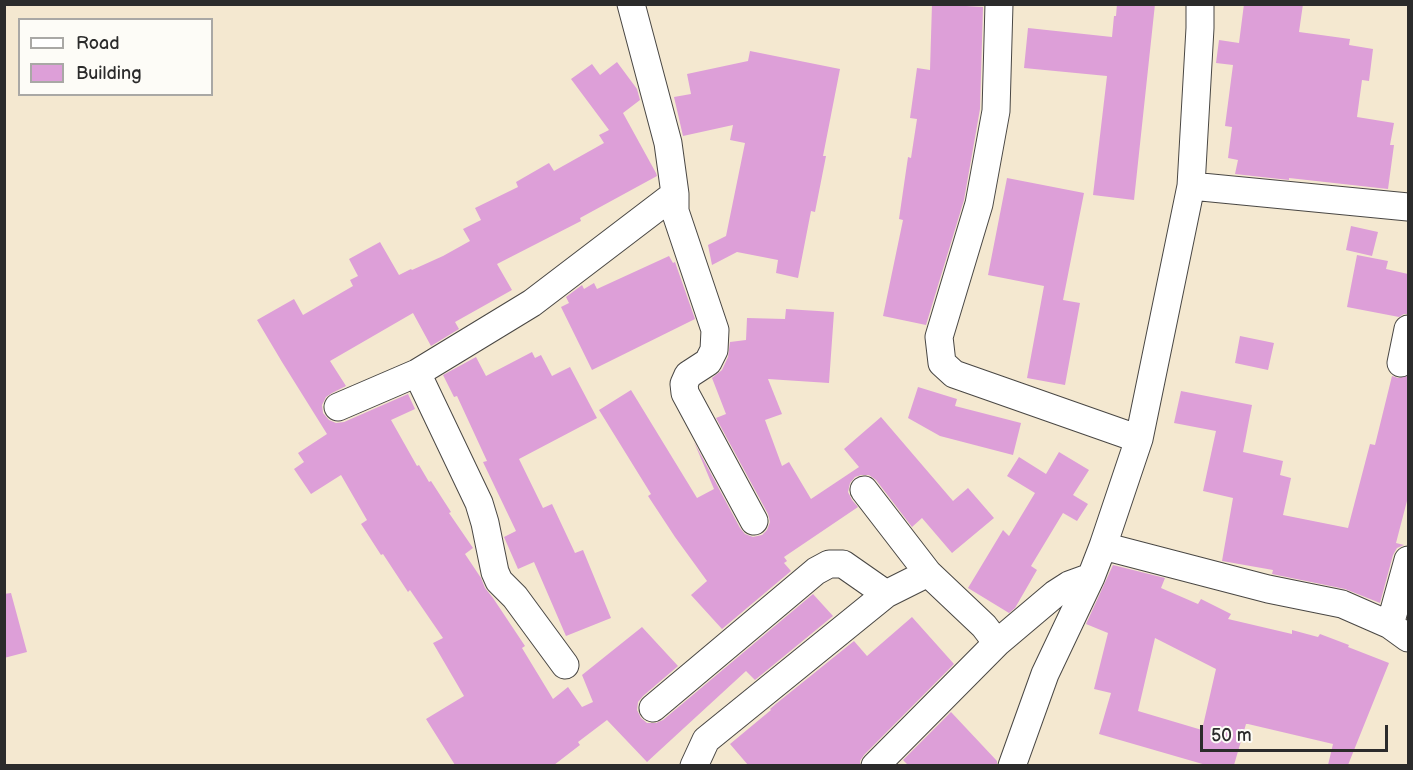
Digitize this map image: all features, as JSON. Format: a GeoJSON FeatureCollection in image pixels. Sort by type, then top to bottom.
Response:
{"type":"FeatureCollection","features":[{"type":"Feature","properties":{"kind":"street"},"geometry":{"type":"LineString","coordinates":[[631,4],[668,143],[675,211],[715,330],[714,350],[708,362],[688,375],[684,384],[685,393],[754,521]]}},
{"type":"Feature","properties":{"kind":"street"},"geometry":{"type":"LineString","coordinates":[[999,4],[996,111],[979,204],[939,337],[942,363],[954,374],[1139,439]]}},
{"type":"Feature","properties":{"kind":"street"},"geometry":{"type":"LineString","coordinates":[[1012,765],[1045,674],[1091,577],[1139,439],[1191,186],[1200,4]]}},
{"type":"Feature","properties":{"kind":"street"},"geometry":{"type":"LineString","coordinates":[[1191,186],[1408,207]]}},
{"type":"Feature","properties":{"kind":"street"},"geometry":{"type":"LineString","coordinates":[[338,406],[417,374],[532,303],[675,194]]}},
{"type":"Feature","properties":{"kind":"street"},"geometry":{"type":"LineString","coordinates":[[1401,363],[1408,329]]}},
{"type":"Feature","properties":{"kind":"street"},"geometry":{"type":"LineString","coordinates":[[417,374],[479,503],[495,572],[500,582],[515,597],[565,665]]}},
{"type":"Feature","properties":{"kind":"street"},"geometry":{"type":"LineString","coordinates":[[864,490],[928,573],[984,626],[997,643]]}},
{"type":"Feature","properties":{"kind":"street"},"geometry":{"type":"LineString","coordinates":[[1103,546],[1268,589],[1342,604],[1399,632],[1408,560]]}},
{"type":"Feature","properties":{"kind":"street"},"geometry":{"type":"LineString","coordinates":[[653,708],[816,570],[829,564],[843,564],[886,594]]}},
{"type":"Feature","properties":{"kind":"street"},"geometry":{"type":"LineString","coordinates":[[694,765],[706,740],[886,594],[928,573]]}},
{"type":"Feature","properties":{"kind":"street"},"geometry":{"type":"LineString","coordinates":[[874,765],[997,643],[1055,594],[1069,585],[1091,577]]}},
{"type":"Feature","properties":{"kind":"building"},"geometry":{"type":"Polygon","coordinates":[[[932,4],[983,7],[980,109],[964,200],[926,325],[883,316],[903,220],[899,219],[908,157],[911,158],[917,119],[910,118],[917,68],[930,70],[932,4]]]}},
{"type":"Feature","properties":{"kind":"building"},"geometry":{"type":"Polygon","coordinates":[[[1117,4],[1155,4],[1134,200],[1093,195],[1107,76],[1024,68],[1028,28],[1112,37],[1117,4]]]}},
{"type":"Feature","properties":{"kind":"building"},"geometry":{"type":"Polygon","coordinates":[[[1244,4],[1303,4],[1299,32],[1350,39],[1349,45],[1373,49],[1369,81],[1362,80],[1357,117],[1394,123],[1390,145],[1394,145],[1388,189],[1235,174],[1238,160],[1228,158],[1232,127],[1225,126],[1233,65],[1216,63],[1219,40],[1239,43],[1244,4]]]}},
{"type":"Feature","properties":{"kind":"building"},"geometry":{"type":"Polygon","coordinates":[[[750,51],[840,69],[815,212],[811,211],[798,278],[776,273],[778,260],[737,252],[712,265],[708,245],[726,236],[745,143],[730,140],[733,125],[683,136],[674,97],[691,94],[687,74],[748,61],[750,51]]]}},
{"type":"Feature","properties":{"kind":"building"},"geometry":{"type":"Polygon","coordinates":[[[617,62],[637,89],[640,100],[623,113],[657,176],[580,218],[581,221],[497,264],[512,290],[455,322],[459,329],[431,346],[413,313],[330,361],[346,386],[326,397],[322,405],[323,413],[329,420],[336,423],[344,422],[408,394],[415,409],[391,420],[417,466],[419,465],[429,482],[431,481],[473,548],[465,554],[485,588],[525,646],[522,648],[553,699],[568,687],[582,707],[593,702],[582,675],[642,627],[678,666],[638,702],[637,710],[641,718],[647,723],[656,723],[663,720],[813,594],[833,616],[755,680],[746,671],[647,762],[607,720],[578,742],[580,745],[554,765],[455,765],[426,719],[464,696],[433,643],[443,638],[410,590],[408,592],[383,554],[381,555],[361,524],[367,520],[341,475],[311,494],[294,469],[304,462],[298,453],[327,434],[257,320],[294,299],[303,315],[353,286],[350,280],[358,276],[349,259],[380,242],[399,275],[443,256],[470,241],[463,229],[481,220],[475,208],[518,187],[516,182],[549,163],[554,171],[604,143],[599,135],[609,130],[571,79],[592,64],[600,75],[617,62]]]}},
{"type":"Feature","properties":{"kind":"building"},"geometry":{"type":"Polygon","coordinates":[[[1007,178],[1084,193],[1063,300],[1080,303],[1065,385],[1027,378],[1044,286],[988,275],[1007,178]]]}},
{"type":"Feature","properties":{"kind":"building"},"geometry":{"type":"Polygon","coordinates":[[[1351,226],[1378,232],[1372,256],[1346,250],[1351,226]]]}},
{"type":"Feature","properties":{"kind":"building"},"geometry":{"type":"Polygon","coordinates":[[[1357,255],[1388,261],[1386,269],[1408,274],[1408,314],[1399,317],[1347,307],[1357,255]]]}},
{"type":"Feature","properties":{"kind":"building"},"geometry":{"type":"Polygon","coordinates":[[[669,256],[673,263],[675,262],[695,319],[592,370],[561,307],[569,303],[566,297],[582,285],[584,289],[594,283],[597,289],[669,256]]]}},
{"type":"Feature","properties":{"kind":"building"},"geometry":{"type":"Polygon","coordinates":[[[786,309],[834,312],[829,383],[768,379],[782,414],[765,420],[782,466],[789,462],[811,499],[859,467],[844,449],[881,417],[953,501],[968,488],[994,518],[952,553],[922,518],[912,527],[876,480],[869,475],[855,477],[850,483],[848,492],[858,507],[784,557],[787,561],[784,563],[791,571],[722,629],[691,595],[707,581],[648,496],[651,494],[599,410],[631,390],[697,498],[714,489],[694,442],[740,528],[745,534],[753,537],[762,535],[770,522],[768,514],[716,418],[726,414],[712,378],[722,370],[728,357],[730,342],[746,340],[747,318],[785,319],[786,309]]]}},
{"type":"Feature","properties":{"kind":"building"},"geometry":{"type":"Polygon","coordinates":[[[1240,336],[1274,343],[1268,370],[1235,363],[1240,336]]]}},
{"type":"Feature","properties":{"kind":"building"},"geometry":{"type":"Polygon","coordinates":[[[532,352],[535,358],[541,355],[552,376],[570,367],[597,418],[519,459],[543,508],[552,504],[575,553],[583,550],[611,618],[566,636],[534,562],[518,569],[504,537],[516,531],[483,462],[487,461],[457,396],[454,397],[443,375],[476,357],[486,376],[532,352]]]}},
{"type":"Feature","properties":{"kind":"building"},"geometry":{"type":"Polygon","coordinates":[[[1392,376],[1398,378],[1408,376],[1408,497],[1396,543],[1404,545],[1397,548],[1393,555],[1380,603],[1345,589],[1272,574],[1273,570],[1222,561],[1233,498],[1203,491],[1216,431],[1174,423],[1181,391],[1252,405],[1243,452],[1283,461],[1280,475],[1291,478],[1283,515],[1348,528],[1370,444],[1375,445],[1392,376]]]}},
{"type":"Feature","properties":{"kind":"building"},"geometry":{"type":"Polygon","coordinates":[[[918,387],[957,399],[955,406],[1021,423],[1013,455],[940,436],[908,418],[918,387]]]}},
{"type":"Feature","properties":{"kind":"building"},"geometry":{"type":"Polygon","coordinates":[[[1059,452],[1089,470],[1073,495],[1088,504],[1077,521],[1063,513],[1031,566],[1037,570],[1015,608],[1009,613],[968,588],[1003,530],[1009,536],[1035,493],[1007,476],[1019,457],[1046,474],[1059,452]]]}},
{"type":"Feature","properties":{"kind":"building"},"geometry":{"type":"Polygon","coordinates":[[[1113,565],[1165,578],[1161,588],[1198,604],[1201,599],[1231,614],[1228,619],[1292,634],[1292,630],[1318,637],[1320,634],[1389,663],[1348,765],[1328,765],[1333,744],[1246,724],[1234,765],[1206,765],[1099,734],[1111,693],[1094,689],[1108,633],[1086,624],[1113,565]],[[1155,638],[1138,711],[1202,730],[1216,669],[1155,638]]]}},
{"type":"Feature","properties":{"kind":"building"},"geometry":{"type":"Polygon","coordinates":[[[11,593],[27,652],[4,658],[4,594],[11,593]]]}},
{"type":"Feature","properties":{"kind":"building"},"geometry":{"type":"Polygon","coordinates":[[[912,617],[954,664],[864,755],[860,765],[748,765],[730,744],[854,641],[867,656],[912,617]]]}},
{"type":"Feature","properties":{"kind":"building"},"geometry":{"type":"Polygon","coordinates":[[[951,712],[997,761],[997,765],[908,765],[903,760],[951,712]]]}}]}
